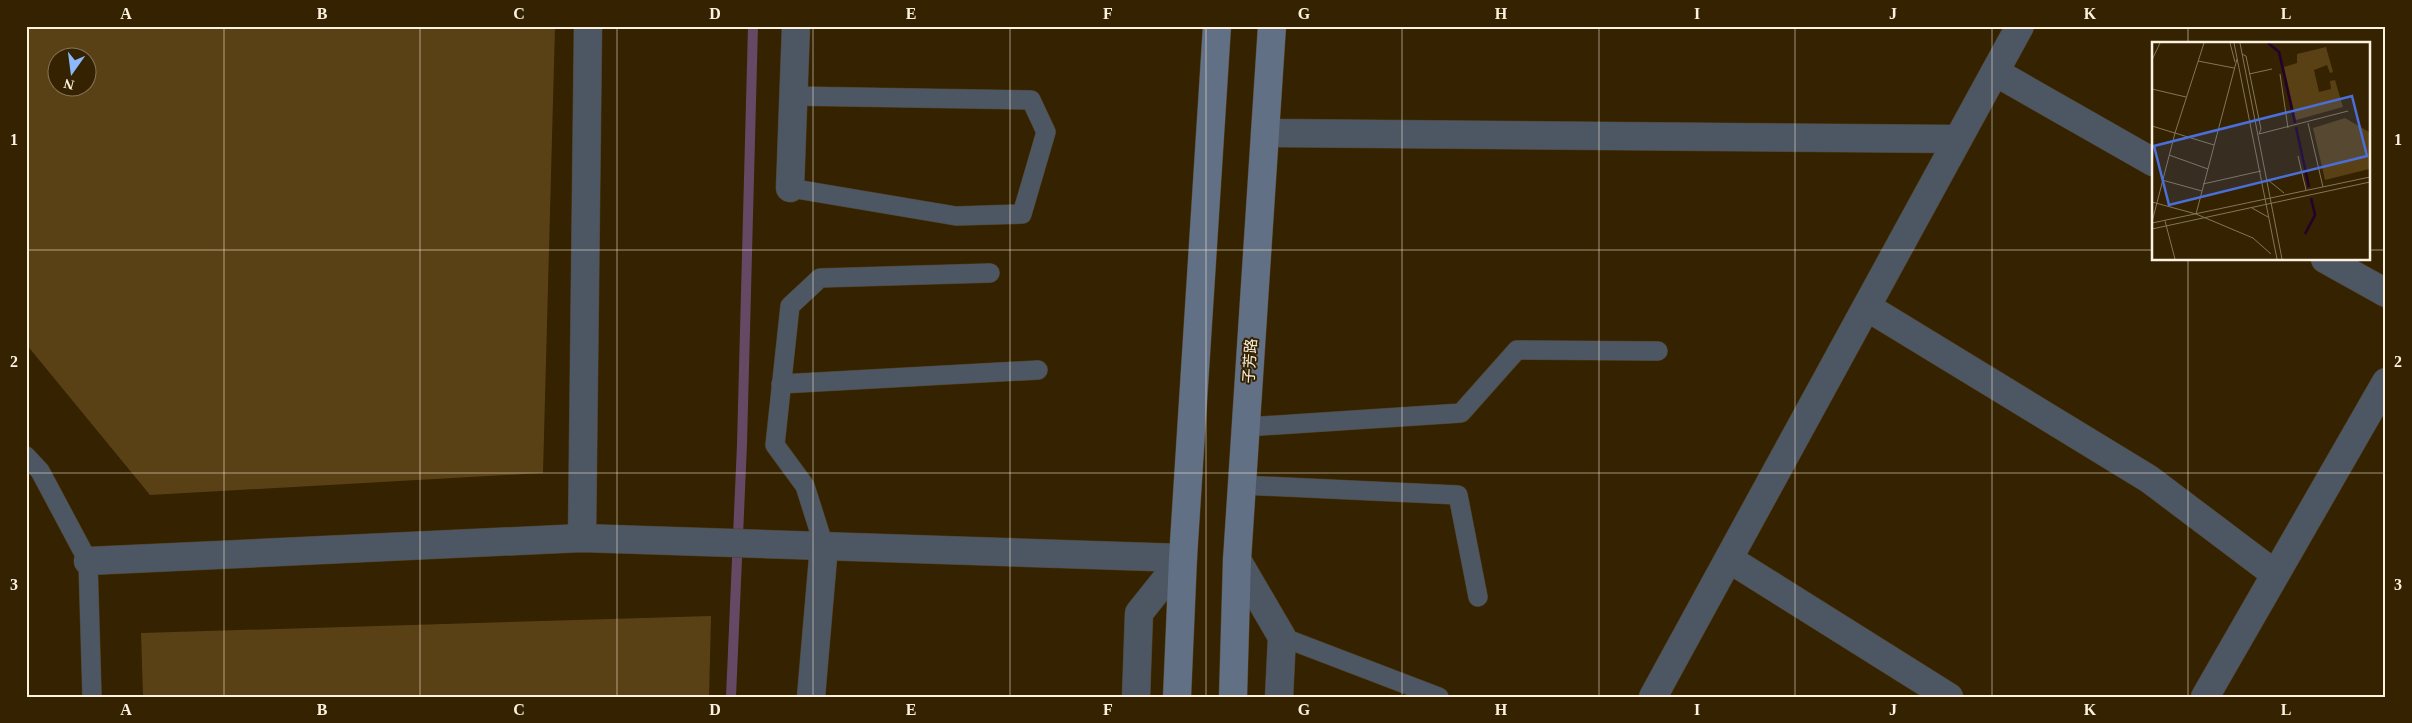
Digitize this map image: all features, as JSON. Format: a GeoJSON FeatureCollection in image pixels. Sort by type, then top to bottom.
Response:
{"type":"FeatureCollection","features":[{"type":"Feature","properties":{"kind":"main road"},"geometry":{"type":"LineString","coordinates":[[1177,697],[1183,558],[1216,39],[1208,26]]}},
{"type":"Feature","properties":{"kind":"main road","name":"子芳路"},"geometry":{"type":"LineString","coordinates":[[1233,697],[1237,560],[1272,26]]}},
{"type":"Feature","properties":{"kind":"street"},"geometry":{"type":"LineString","coordinates":[[582,538],[588,26]]}},
{"type":"Feature","properties":{"kind":"street"},"geometry":{"type":"LineString","coordinates":[[790,188],[796,26]]}},
{"type":"Feature","properties":{"kind":"street"},"geometry":{"type":"LineString","coordinates":[[1653,697],[2020,26]]}},
{"type":"Feature","properties":{"kind":"street"},"geometry":{"type":"LineString","coordinates":[[1995,72],[2152,161]]}},
{"type":"Feature","properties":{"kind":"street"},"geometry":{"type":"LineString","coordinates":[[1265,133],[1958,139]]}},
{"type":"Feature","properties":{"kind":"street"},"geometry":{"type":"LineString","coordinates":[[2327,260],[2386,293]]}},
{"type":"Feature","properties":{"kind":"street"},"geometry":{"type":"LineString","coordinates":[[1867,307],[2149,478],[2275,574]]}},
{"type":"Feature","properties":{"kind":"street"},"geometry":{"type":"LineString","coordinates":[[2205,697],[2384,389]]}},
{"type":"Feature","properties":{"kind":"street"},"geometry":{"type":"LineString","coordinates":[[88,561],[582,538],[1183,558]]}},
{"type":"Feature","properties":{"kind":"street"},"geometry":{"type":"LineString","coordinates":[[811,697],[824,546]]}},
{"type":"Feature","properties":{"kind":"street"},"geometry":{"type":"LineString","coordinates":[[1136,697],[1139,612],[1183,558]]}},
{"type":"Feature","properties":{"kind":"street"},"geometry":{"type":"LineString","coordinates":[[1729,558],[1949,697]]}},
{"type":"Feature","properties":{"kind":"street"},"geometry":{"type":"LineString","coordinates":[[1237,560],[1282,637],[1279,697]]}},
{"type":"Feature","properties":{"kind":"lane"},"geometry":{"type":"LineString","coordinates":[[790,188],[956,216],[1022,214],[1046,132],[1031,100],[793,96]]}},
{"type":"Feature","properties":{"kind":"lane"},"geometry":{"type":"LineString","coordinates":[[824,546],[805,486],[775,445],[790,306],[820,278],[990,273]]}},
{"type":"Feature","properties":{"kind":"lane"},"geometry":{"type":"LineString","coordinates":[[1246,427],[1461,413],[1517,350],[1658,351]]}},
{"type":"Feature","properties":{"kind":"lane"},"geometry":{"type":"LineString","coordinates":[[781,384],[1038,370]]}},
{"type":"Feature","properties":{"kind":"lane"},"geometry":{"type":"LineString","coordinates":[[26,456],[40,471],[88,561],[92,697]]}},
{"type":"Feature","properties":{"kind":"lane"},"geometry":{"type":"LineString","coordinates":[[1242,485],[1458,495],[1478,597]]}},
{"type":"Feature","properties":{"kind":"lane"},"geometry":{"type":"LineString","coordinates":[[1282,637],[1439,697]]}},
{"type":"Feature","properties":{"kind":"shaded area"},"geometry":{"type":"Polygon","coordinates":[[[26,26],[555,26],[543,473],[150,495],[26,344],[26,26]]]}},
{"type":"Feature","properties":{"kind":"shaded area"},"geometry":{"type":"Polygon","coordinates":[[[711,616],[709,697],[143,697],[141,633],[711,616]]]}},
{"type":"Feature","properties":{"kind":"waterway"},"geometry":{"type":"LineString","coordinates":[[731,697],[742,444],[753,26]]}}]}
